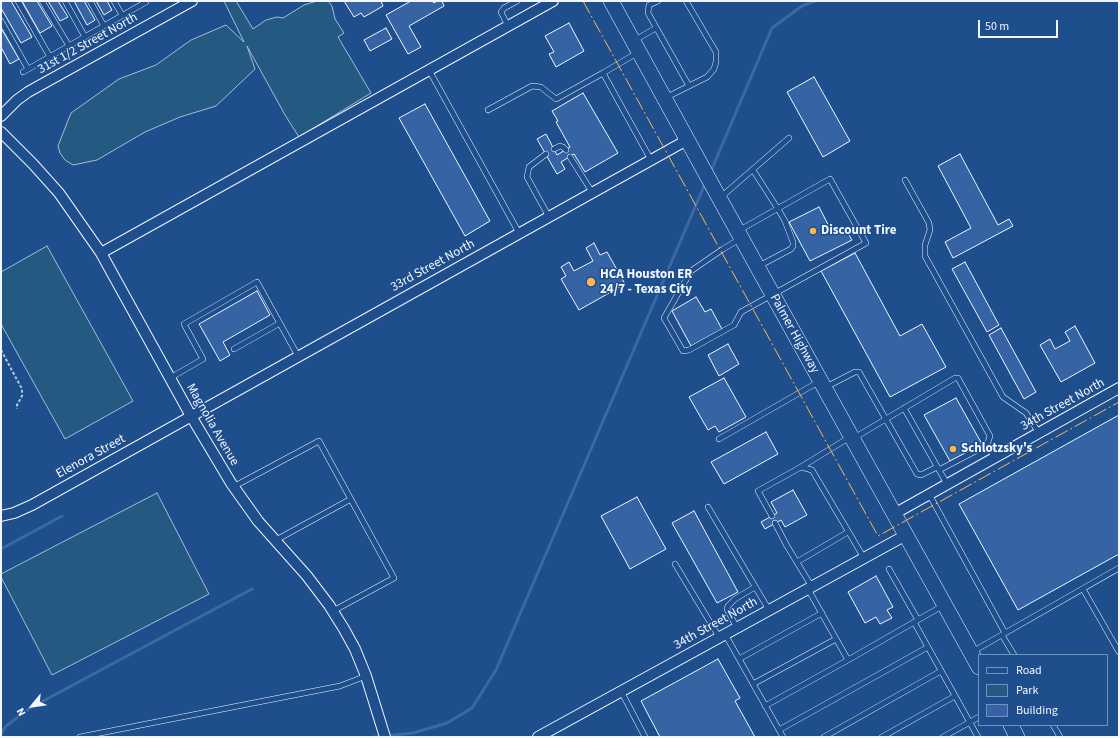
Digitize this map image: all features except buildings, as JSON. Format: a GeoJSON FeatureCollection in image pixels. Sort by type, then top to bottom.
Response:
{"type":"FeatureCollection","features":[{"type":"Feature","properties":{"kind":"main road","name":"Palmer Highway"},"geometry":{"type":"LineString","coordinates":[[611,1],[978,665]]}},
{"type":"Feature","properties":{"kind":"main road"},"geometry":{"type":"LineString","coordinates":[[1011,726],[1017,737]]}},
{"type":"Feature","properties":{"kind":"street","name":"31st 1/2 Street North"},"geometry":{"type":"LineString","coordinates":[[1,116],[17,100],[28,92],[192,1]]}},
{"type":"Feature","properties":{"kind":"street"},"geometry":{"type":"LineString","coordinates":[[101,253],[552,1]]}},
{"type":"Feature","properties":{"kind":"street","name":"Magnolia Avenue"},"geometry":{"type":"LineString","coordinates":[[1,132],[59,193],[101,253],[191,416],[233,487],[258,521],[308,576],[333,611],[355,649],[366,676],[385,737]]}},
{"type":"Feature","properties":{"kind":"street","name":"33rd Street North"},"geometry":{"type":"LineString","coordinates":[[191,416],[687,140]]}},
{"type":"Feature","properties":{"kind":"street","name":"34th Street North"},"geometry":{"type":"LineString","coordinates":[[894,514],[1119,388]]}},
{"type":"Feature","properties":{"kind":"street","name":"Elenora Street"},"geometry":{"type":"LineString","coordinates":[[1,516],[14,513],[32,505],[191,416]]}},
{"type":"Feature","properties":{"kind":"street","name":"34th Street North"},"geometry":{"type":"LineString","coordinates":[[538,737],[906,535]]}},
{"type":"Feature","properties":{"kind":"lane"},"geometry":{"type":"LineString","coordinates":[[18,1],[50,57]]}},
{"type":"Feature","properties":{"kind":"lane"},"geometry":{"type":"LineString","coordinates":[[42,1],[69,46]]}},
{"type":"Feature","properties":{"kind":"lane"},"geometry":{"type":"LineString","coordinates":[[64,1],[85,37]]}},
{"type":"Feature","properties":{"kind":"lane"},"geometry":{"type":"LineString","coordinates":[[90,1],[104,26]]}},
{"type":"Feature","properties":{"kind":"lane"},"geometry":{"type":"LineString","coordinates":[[114,1],[122,16]]}},
{"type":"Feature","properties":{"kind":"lane"},"geometry":{"type":"LineString","coordinates":[[1,21],[26,71],[146,2],[145,1]]}},
{"type":"Feature","properties":{"kind":"lane"},"geometry":{"type":"LineString","coordinates":[[508,26],[501,12],[504,8],[517,1]]}},
{"type":"Feature","properties":{"kind":"lane"},"geometry":{"type":"LineString","coordinates":[[658,1],[650,6],[648,13],[689,86]]}},
{"type":"Feature","properties":{"kind":"lane"},"geometry":{"type":"LineString","coordinates":[[664,98],[707,77],[714,69],[716,62],[716,52],[686,1]]}},
{"type":"Feature","properties":{"kind":"lane"},"geometry":{"type":"LineString","coordinates":[[488,110],[532,86],[541,87],[556,99],[603,73],[636,47],[656,28]]}},
{"type":"Feature","properties":{"kind":"lane"},"geometry":{"type":"LineString","coordinates":[[429,70],[519,233]]}},
{"type":"Feature","properties":{"kind":"lane"},"geometry":{"type":"LineString","coordinates":[[603,73],[651,160]]}},
{"type":"Feature","properties":{"kind":"lane"},"geometry":{"type":"LineString","coordinates":[[718,197],[753,170],[789,138]]}},
{"type":"Feature","properties":{"kind":"lane"},"geometry":{"type":"LineString","coordinates":[[554,149],[560,146],[566,150]]}},
{"type":"Feature","properties":{"kind":"lane"},"geometry":{"type":"LineString","coordinates":[[546,154],[529,167],[527,176],[548,216]]}},
{"type":"Feature","properties":{"kind":"lane"},"geometry":{"type":"LineString","coordinates":[[570,157],[592,192]]}},
{"type":"Feature","properties":{"kind":"lane"},"geometry":{"type":"LineString","coordinates":[[753,170],[778,208],[794,242],[791,249],[757,267]]}},
{"type":"Feature","properties":{"kind":"lane"},"geometry":{"type":"LineString","coordinates":[[830,179],[866,243],[741,312],[734,325],[689,350],[683,351],[664,318],[691,271],[778,208],[830,179]]}},
{"type":"Feature","properties":{"kind":"lane"},"geometry":{"type":"LineString","coordinates":[[905,180],[929,223],[930,230],[925,245],[925,256],[1003,397],[1026,413],[1040,433]]}},
{"type":"Feature","properties":{"kind":"lane"},"geometry":{"type":"LineString","coordinates":[[170,378],[203,359],[184,324],[257,282],[298,356]]}},
{"type":"Feature","properties":{"kind":"lane"},"geometry":{"type":"LineString","coordinates":[[234,349],[280,323]]}},
{"type":"Feature","properties":{"kind":"lane"},"geometry":{"type":"LineString","coordinates":[[718,439],[823,385],[857,371],[886,419],[916,474],[921,475],[987,445],[990,436],[958,378],[955,378],[886,419],[758,491],[772,516]]}},
{"type":"Feature","properties":{"kind":"lane"},"geometry":{"type":"LineString","coordinates":[[904,408],[947,484]]}},
{"type":"Feature","properties":{"kind":"lane"},"geometry":{"type":"LineString","coordinates":[[233,487],[319,441],[394,578],[333,611]]}},
{"type":"Feature","properties":{"kind":"lane"},"geometry":{"type":"LineString","coordinates":[[987,445],[995,458]]}},
{"type":"Feature","properties":{"kind":"lane"},"geometry":{"type":"LineString","coordinates":[[801,467],[812,470],[864,558]]}},
{"type":"Feature","properties":{"kind":"lane"},"geometry":{"type":"LineString","coordinates":[[929,494],[1014,654]]}},
{"type":"Feature","properties":{"kind":"lane"},"geometry":{"type":"LineString","coordinates":[[276,540],[350,499]]}},
{"type":"Feature","properties":{"kind":"lane"},"geometry":{"type":"LineString","coordinates":[[708,507],[768,610]]}},
{"type":"Feature","properties":{"kind":"lane"},"geometry":{"type":"LineString","coordinates":[[775,523],[848,660]]}},
{"type":"Feature","properties":{"kind":"lane"},"geometry":{"type":"LineString","coordinates":[[797,562],[848,532]]}},
{"type":"Feature","properties":{"kind":"lane"},"geometry":{"type":"LineString","coordinates":[[675,564],[722,636],[739,659],[783,737]]}},
{"type":"Feature","properties":{"kind":"lane"},"geometry":{"type":"LineString","coordinates":[[971,652],[1119,568]]}},
{"type":"Feature","properties":{"kind":"lane"},"geometry":{"type":"LineString","coordinates":[[890,569],[928,647],[978,737]]}},
{"type":"Feature","properties":{"kind":"lane"},"geometry":{"type":"LineString","coordinates":[[737,628],[727,609],[728,606],[735,599],[755,587]]}},
{"type":"Feature","properties":{"kind":"lane"},"geometry":{"type":"LineString","coordinates":[[1083,589],[1119,652]]}},
{"type":"Feature","properties":{"kind":"lane"},"geometry":{"type":"LineString","coordinates":[[765,706],[945,605]]}},
{"type":"Feature","properties":{"kind":"lane"},"geometry":{"type":"LineString","coordinates":[[739,659],[822,613]]}},
{"type":"Feature","properties":{"kind":"lane"},"geometry":{"type":"LineString","coordinates":[[753,684],[836,639]]}},
{"type":"Feature","properties":{"kind":"lane"},"geometry":{"type":"LineString","coordinates":[[779,730],[928,647]]}},
{"type":"Feature","properties":{"kind":"lane"},"geometry":{"type":"LineString","coordinates":[[824,737],[942,671]]}},
{"type":"Feature","properties":{"kind":"lane"},"geometry":{"type":"LineString","coordinates":[[80,737],[340,686],[366,676]]}},
{"type":"Feature","properties":{"kind":"lane"},"geometry":{"type":"LineString","coordinates":[[621,691],[645,737]]}},
{"type":"Feature","properties":{"kind":"lane"},"geometry":{"type":"LineString","coordinates":[[882,737],[955,696]]}},
{"type":"Feature","properties":{"kind":"lane"},"geometry":{"type":"LineString","coordinates":[[943,737],[978,718]]}},
{"type":"Feature","properties":{"kind":"lane"},"geometry":{"type":"LineString","coordinates":[[1054,726],[1060,737]]}},
{"type":"Feature","properties":{"kind":"path"},"geometry":{"type":"LineString","coordinates":[[1,350],[22,389],[22,396],[17,405],[17,409]]}},
{"type":"Feature","properties":{"kind":"green space"},"geometry":{"type":"Polygon","coordinates":[[[224,1],[236,1],[253,29],[266,20],[277,17],[283,18],[304,5],[317,1],[328,1],[332,6],[335,19],[344,33],[338,37],[371,93],[299,137],[285,115],[247,46],[255,69],[216,106],[180,117],[145,132],[97,160],[73,165],[65,160],[60,153],[58,146],[71,113],[119,79],[156,65],[191,40],[226,25],[244,42],[224,1]]]}},
{"type":"Feature","properties":{"kind":"green space"},"geometry":{"type":"Polygon","coordinates":[[[47,246],[133,401],[65,439],[1,324],[1,272],[47,246]]]}},
{"type":"Feature","properties":{"kind":"green space"},"geometry":{"type":"Polygon","coordinates":[[[157,493],[209,594],[52,675],[1,577],[1,574],[157,493]]]}},
{"type":"Feature","properties":{"kind":"waterway"},"geometry":{"type":"LineString","coordinates":[[711,171],[772,28],[802,6],[815,1]]}},
{"type":"Feature","properties":{"kind":"waterway"},"geometry":{"type":"LineString","coordinates":[[374,737],[413,733],[447,723],[472,708],[496,670],[705,184]]}},
{"type":"Feature","properties":{"kind":"waterway"},"geometry":{"type":"LineString","coordinates":[[1,549],[62,516]]}},
{"type":"Feature","properties":{"kind":"waterway"},"geometry":{"type":"LineString","coordinates":[[1,734],[6,726],[30,708],[252,589]]}},
{"type":"Feature","properties":{"kind":"power"},"geometry":{"type":"LineString","coordinates":[[583,1],[878,536],[1119,402]]}},
{"type":"Feature","properties":{"kind":"place","name":"Discount Tire"},"geometry":{"type":"Point","coordinates":[813,231]}},
{"type":"Feature","properties":{"kind":"place","name":"HCA Houston ER 24/7 - Texas City"},"geometry":{"type":"Point","coordinates":[591,282]}},
{"type":"Feature","properties":{"kind":"place","name":"Schlotzsky's"},"geometry":{"type":"Point","coordinates":[953,449]}}]}
